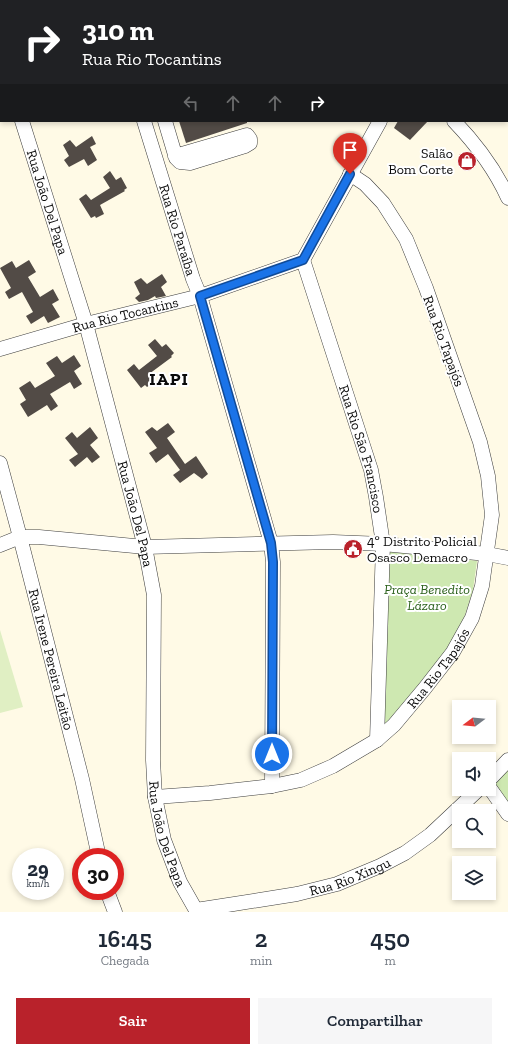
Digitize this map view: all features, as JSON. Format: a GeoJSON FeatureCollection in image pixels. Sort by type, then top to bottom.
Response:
{"type":"FeatureCollection","features":[{"type":"Feature","properties":{"kind":"street","name":"Rua João Del Papa"},"geometry":{"type":"LineString","coordinates":[[22,122],[86,324],[145,547],[154,595],[155,797],[164,840],[180,882],[197,911]]}},
{"type":"Feature","properties":{"kind":"street","name":"Rua Rio Paraíba"},"geometry":{"type":"LineString","coordinates":[[144,122],[193,279],[200,296],[271,543],[273,562],[272,786]]}},
{"type":"Feature","properties":{"kind":"street"},"geometry":{"type":"LineString","coordinates":[[164,122],[176,156]]}},
{"type":"Feature","properties":{"kind":"street"},"geometry":{"type":"LineString","coordinates":[[303,260],[379,122]]}},
{"type":"Feature","properties":{"kind":"street"},"geometry":{"type":"LineString","coordinates":[[455,122],[484,156],[508,198]]}},
{"type":"Feature","properties":{"kind":"street","name":"Rua Rio Tapajós"},"geometry":{"type":"LineString","coordinates":[[155,797],[272,786],[300,780],[333,766],[377,740],[394,725],[453,652],[472,618],[482,586],[492,515],[488,476],[480,442],[426,288],[406,239],[382,203],[365,184],[350,174]]}},
{"type":"Feature","properties":{"kind":"street","name":"Rua Rio Tocantins"},"geometry":{"type":"LineString","coordinates":[[0,349],[86,324],[200,296],[303,260]]}},
{"type":"Feature","properties":{"kind":"street","name":"Rua Rio São Francisco"},"geometry":{"type":"LineString","coordinates":[[303,260],[371,470],[376,497],[383,544],[377,740]]}},
{"type":"Feature","properties":{"kind":"street","name":"Rua Irene Pereira Leitão"},"geometry":{"type":"LineString","coordinates":[[0,463],[82,779],[97,848]]}},
{"type":"Feature","properties":{"kind":"street"},"geometry":{"type":"LineString","coordinates":[[0,545],[20,537],[39,537],[145,547],[333,542],[383,544],[487,554],[508,558]]}},
{"type":"Feature","properties":{"kind":"street"},"geometry":{"type":"LineString","coordinates":[[496,773],[508,760]]}},
{"type":"Feature","properties":{"kind":"street","name":"Rua Rio Xingu"},"geometry":{"type":"LineString","coordinates":[[197,911],[298,894],[337,884],[380,866],[405,853],[430,835],[472,796]]}},
{"type":"Feature","properties":{"kind":"street"},"geometry":{"type":"LineString","coordinates":[[495,796],[508,814]]}},
{"type":"Feature","properties":{"kind":"street"},"geometry":{"type":"LineString","coordinates":[[110,900],[114,912]]}},
{"type":"Feature","properties":{"kind":"green space","name":"Praça Benedito Lázaro"},"geometry":{"type":"Polygon","coordinates":[[[387,549],[477,561],[473,590],[464,618],[445,654],[380,733],[387,549]]]}},
{"type":"Feature","properties":{"kind":"green space"},"geometry":{"type":"Polygon","coordinates":[[[0,630],[23,707],[0,713],[0,630]]]}},
{"type":"Feature","properties":{"kind":"green space"},"geometry":{"type":"Polygon","coordinates":[[[508,764],[508,805],[496,788],[496,775],[508,764]]]}},
{"type":"Feature","properties":{"kind":"building"},"geometry":{"type":"Polygon","coordinates":[[[179,122],[247,122],[247,123],[186,143],[179,122]]]}},
{"type":"Feature","properties":{"kind":"building"},"geometry":{"type":"Polygon","coordinates":[[[397,122],[427,122],[410,140],[394,128],[397,122]]]}},
{"type":"Feature","properties":{"kind":"building"},"geometry":{"type":"Polygon","coordinates":[[[92,136],[96,144],[90,147],[97,160],[88,166],[84,159],[69,167],[64,160],[69,156],[63,145],[70,140],[76,147],[92,136]]]}},
{"type":"Feature","properties":{"kind":"building"},"geometry":{"type":"Polygon","coordinates":[[[110,171],[116,180],[121,177],[127,188],[124,190],[125,191],[100,205],[104,214],[96,218],[95,216],[91,218],[79,199],[86,194],[91,200],[110,188],[103,177],[110,171]]]}},
{"type":"Feature","properties":{"kind":"building"},"geometry":{"type":"Polygon","coordinates":[[[29,260],[36,272],[28,277],[40,297],[53,289],[59,300],[52,304],[60,317],[48,323],[44,316],[31,324],[26,316],[33,312],[22,292],[9,299],[5,292],[11,288],[0,268],[12,261],[16,268],[29,260]]]}},
{"type":"Feature","properties":{"kind":"building"},"geometry":{"type":"Polygon","coordinates":[[[162,274],[167,282],[161,287],[166,296],[156,298],[155,296],[148,300],[139,302],[135,298],[140,294],[134,282],[141,278],[147,284],[162,274]]]}},
{"type":"Feature","properties":{"kind":"building"},"geometry":{"type":"Polygon","coordinates":[[[155,339],[162,347],[166,344],[174,353],[171,356],[172,357],[149,374],[154,382],[147,387],[145,385],[141,388],[127,370],[134,364],[139,370],[157,356],[148,345],[155,339]]]}},
{"type":"Feature","properties":{"kind":"building"},"geometry":{"type":"Polygon","coordinates":[[[74,355],[81,366],[74,371],[82,384],[74,389],[70,382],[50,394],[58,406],[51,411],[47,405],[28,417],[20,404],[26,400],[19,388],[30,381],[35,388],[55,376],[46,363],[57,356],[62,363],[74,355]]]}},
{"type":"Feature","properties":{"kind":"building"},"geometry":{"type":"Polygon","coordinates":[[[168,423],[175,432],[167,438],[185,464],[196,456],[208,474],[202,479],[194,473],[180,483],[173,475],[180,470],[168,454],[156,463],[149,453],[157,448],[145,432],[152,427],[157,431],[168,423]]]}},
{"type":"Feature","properties":{"kind":"building"},"geometry":{"type":"Polygon","coordinates":[[[90,427],[98,438],[90,445],[100,457],[92,463],[87,457],[75,467],[69,460],[78,454],[65,438],[72,432],[77,438],[90,427]]]}},
{"type":"Feature","properties":{"kind":"place","name":"Salão Bom Corte"},"geometry":{"type":"Point","coordinates":[467,161]}},
{"type":"Feature","properties":{"kind":"place","name":"4º Distrito Policial Osasco Demacro"},"geometry":{"type":"Point","coordinates":[353,549]}},
{"type":"Feature","properties":{"kind":"district","name":"IAPI"},"geometry":{"type":"Point","coordinates":[169,379]}},
{"type":"Feature","properties":{"kind":"route"},"geometry":{"type":"LineString","coordinates":[[272,754],[273,562],[271,543],[200,296],[303,260],[350,174]]}}]}
